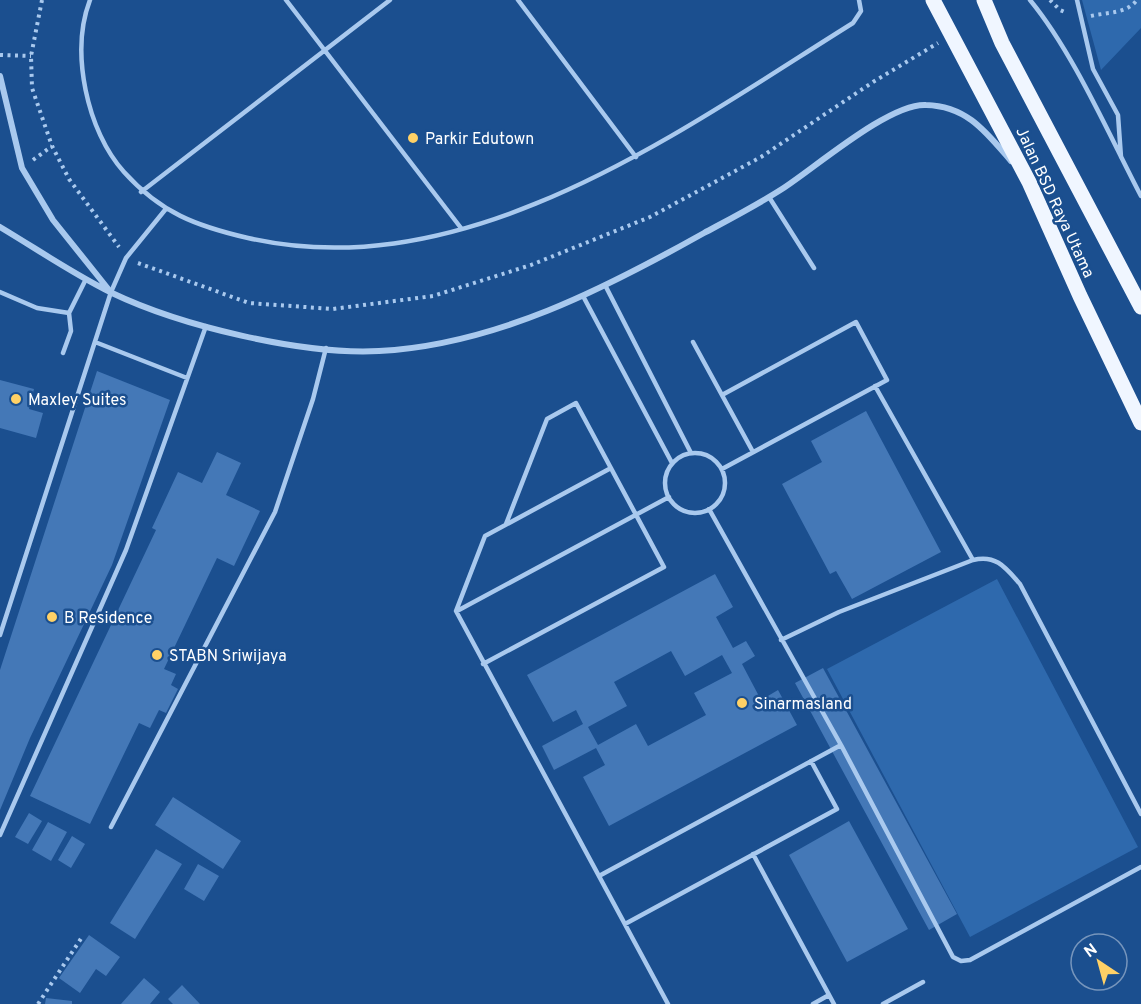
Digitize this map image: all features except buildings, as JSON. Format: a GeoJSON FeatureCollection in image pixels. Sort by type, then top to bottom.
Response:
{"type":"FeatureCollection","features":[{"type":"Feature","properties":{"kind":"main road","name":"Jalan BSD Raya Utama"},"geometry":{"type":"LineString","coordinates":[[933,0],[1029,182],[1141,423]]}},
{"type":"Feature","properties":{"kind":"main road","name":"Jalan BSD Raya Utama"},"geometry":{"type":"LineString","coordinates":[[984,0],[1002,43],[1141,307]]}},
{"type":"Feature","properties":{"kind":"street"},"geometry":{"type":"LineString","coordinates":[[0,76],[22,168],[53,220],[111,292]]}},
{"type":"Feature","properties":{"kind":"street"},"geometry":{"type":"LineString","coordinates":[[0,227],[111,292],[206,326],[292,345],[378,351],[461,339],[558,307],[583,296],[769,197],[892,113],[923,104],[958,110],[989,136],[1029,182]]}},
{"type":"Feature","properties":{"kind":"lane"},"geometry":{"type":"LineString","coordinates":[[90,0],[83,19],[81,64],[94,121],[119,166],[141,192],[165,210],[203,227],[269,243],[332,248],[380,245],[461,228],[528,207],[636,157],[853,23],[861,11],[859,0]]}},
{"type":"Feature","properties":{"kind":"lane"},"geometry":{"type":"LineString","coordinates":[[286,0],[461,228]]}},
{"type":"Feature","properties":{"kind":"lane"},"geometry":{"type":"LineString","coordinates":[[141,192],[390,0]]}},
{"type":"Feature","properties":{"kind":"lane"},"geometry":{"type":"LineString","coordinates":[[518,0],[636,157]]}},
{"type":"Feature","properties":{"kind":"lane"},"geometry":{"type":"LineString","coordinates":[[1030,0],[1042,15],[1071,65],[1141,196]]}},
{"type":"Feature","properties":{"kind":"lane"},"geometry":{"type":"LineString","coordinates":[[1077,0],[1093,69],[1118,115],[1122,160]]}},
{"type":"Feature","properties":{"kind":"lane"},"geometry":{"type":"LineString","coordinates":[[769,197],[814,268]]}},
{"type":"Feature","properties":{"kind":"lane"},"geometry":{"type":"LineString","coordinates":[[0,635],[111,292],[126,258],[165,210]]}},
{"type":"Feature","properties":{"kind":"lane"},"geometry":{"type":"LineString","coordinates":[[63,353],[71,331],[69,313],[86,278]]}},
{"type":"Feature","properties":{"kind":"lane"},"geometry":{"type":"LineString","coordinates":[[605,285],[691,453]]}},
{"type":"Feature","properties":{"kind":"lane"},"geometry":{"type":"LineString","coordinates":[[0,292],[37,308],[69,313]]}},
{"type":"Feature","properties":{"kind":"lane"},"geometry":{"type":"LineString","coordinates":[[583,296],[672,463]]}},
{"type":"Feature","properties":{"kind":"lane"},"geometry":{"type":"LineString","coordinates":[[722,395],[856,322],[887,380],[723,469]]}},
{"type":"Feature","properties":{"kind":"lane"},"geometry":{"type":"LineString","coordinates":[[0,835],[126,550],[206,326]]}},
{"type":"Feature","properties":{"kind":"lane"},"geometry":{"type":"LineString","coordinates":[[95,342],[187,378]]}},
{"type":"Feature","properties":{"kind":"lane"},"geometry":{"type":"LineString","coordinates":[[693,342],[753,453]]}},
{"type":"Feature","properties":{"kind":"lane"},"geometry":{"type":"LineString","coordinates":[[111,827],[275,512],[313,399],[326,348]]}},
{"type":"Feature","properties":{"kind":"lane"},"geometry":{"type":"LineString","coordinates":[[875,386],[973,560]]}},
{"type":"Feature","properties":{"kind":"lane"},"geometry":{"type":"LineString","coordinates":[[483,663],[664,567],[576,403],[547,419],[506,525]]}},
{"type":"Feature","properties":{"kind":"lane"},"geometry":{"type":"LineString","coordinates":[[691,453],[704,454],[715,459],[723,469],[726,484],[721,499],[709,509],[694,513],[679,508],[669,497],[665,485],[672,463],[691,453]]}},
{"type":"Feature","properties":{"kind":"lane"},"geometry":{"type":"LineString","coordinates":[[611,468],[485,536],[456,611],[668,1004]]}},
{"type":"Feature","properties":{"kind":"lane"},"geometry":{"type":"LineString","coordinates":[[456,611],[669,497]]}},
{"type":"Feature","properties":{"kind":"lane"},"geometry":{"type":"LineString","coordinates":[[709,509],[842,745],[953,957],[962,961],[970,960],[1141,867]]}},
{"type":"Feature","properties":{"kind":"lane"},"geometry":{"type":"LineString","coordinates":[[781,640],[839,612],[973,560],[993,559],[1001,563],[1020,584],[1141,814]]}},
{"type":"Feature","properties":{"kind":"lane"},"geometry":{"type":"LineString","coordinates":[[599,876],[842,745]]}},
{"type":"Feature","properties":{"kind":"lane"},"geometry":{"type":"LineString","coordinates":[[625,924],[837,809],[811,761]]}},
{"type":"Feature","properties":{"kind":"lane"},"geometry":{"type":"LineString","coordinates":[[753,854],[834,1004]]}},
{"type":"Feature","properties":{"kind":"lane"},"geometry":{"type":"LineString","coordinates":[[883,1004],[923,982]]}},
{"type":"Feature","properties":{"kind":"lane"},"geometry":{"type":"LineString","coordinates":[[813,1004],[830,995]]}},
{"type":"Feature","properties":{"kind":"path"},"geometry":{"type":"LineString","coordinates":[[37,16],[42,0]]}},
{"type":"Feature","properties":{"kind":"path"},"geometry":{"type":"LineString","coordinates":[[0,55],[31,56]]}},
{"type":"Feature","properties":{"kind":"path"},"geometry":{"type":"LineString","coordinates":[[22,168],[52,146]]}},
{"type":"Feature","properties":{"kind":"path"},"geometry":{"type":"LineString","coordinates":[[38,1004],[82,937]]}},
{"type":"Feature","properties":{"kind":"shaded area"},"geometry":{"type":"Polygon","coordinates":[[[1082,0],[1141,0],[1141,28],[1101,70],[1082,0]]]}},
{"type":"Feature","properties":{"kind":"shaded area"},"geometry":{"type":"Polygon","coordinates":[[[997,579],[1138,847],[970,937],[827,669],[997,579]]]}},
{"type":"Feature","properties":{"kind":"place","name":"Parkir Edutown"},"geometry":{"type":"Point","coordinates":[413,138]}},
{"type":"Feature","properties":{"kind":"place","name":"Maxley Suites"},"geometry":{"type":"Point","coordinates":[16,399]}},
{"type":"Feature","properties":{"kind":"place","name":"B Residence"},"geometry":{"type":"Point","coordinates":[52,617]}},
{"type":"Feature","properties":{"kind":"place","name":"STABN Sriwijaya"},"geometry":{"type":"Point","coordinates":[157,655]}},
{"type":"Feature","properties":{"kind":"place","name":"Sinarmasland"},"geometry":{"type":"Point","coordinates":[742,703]}}]}
